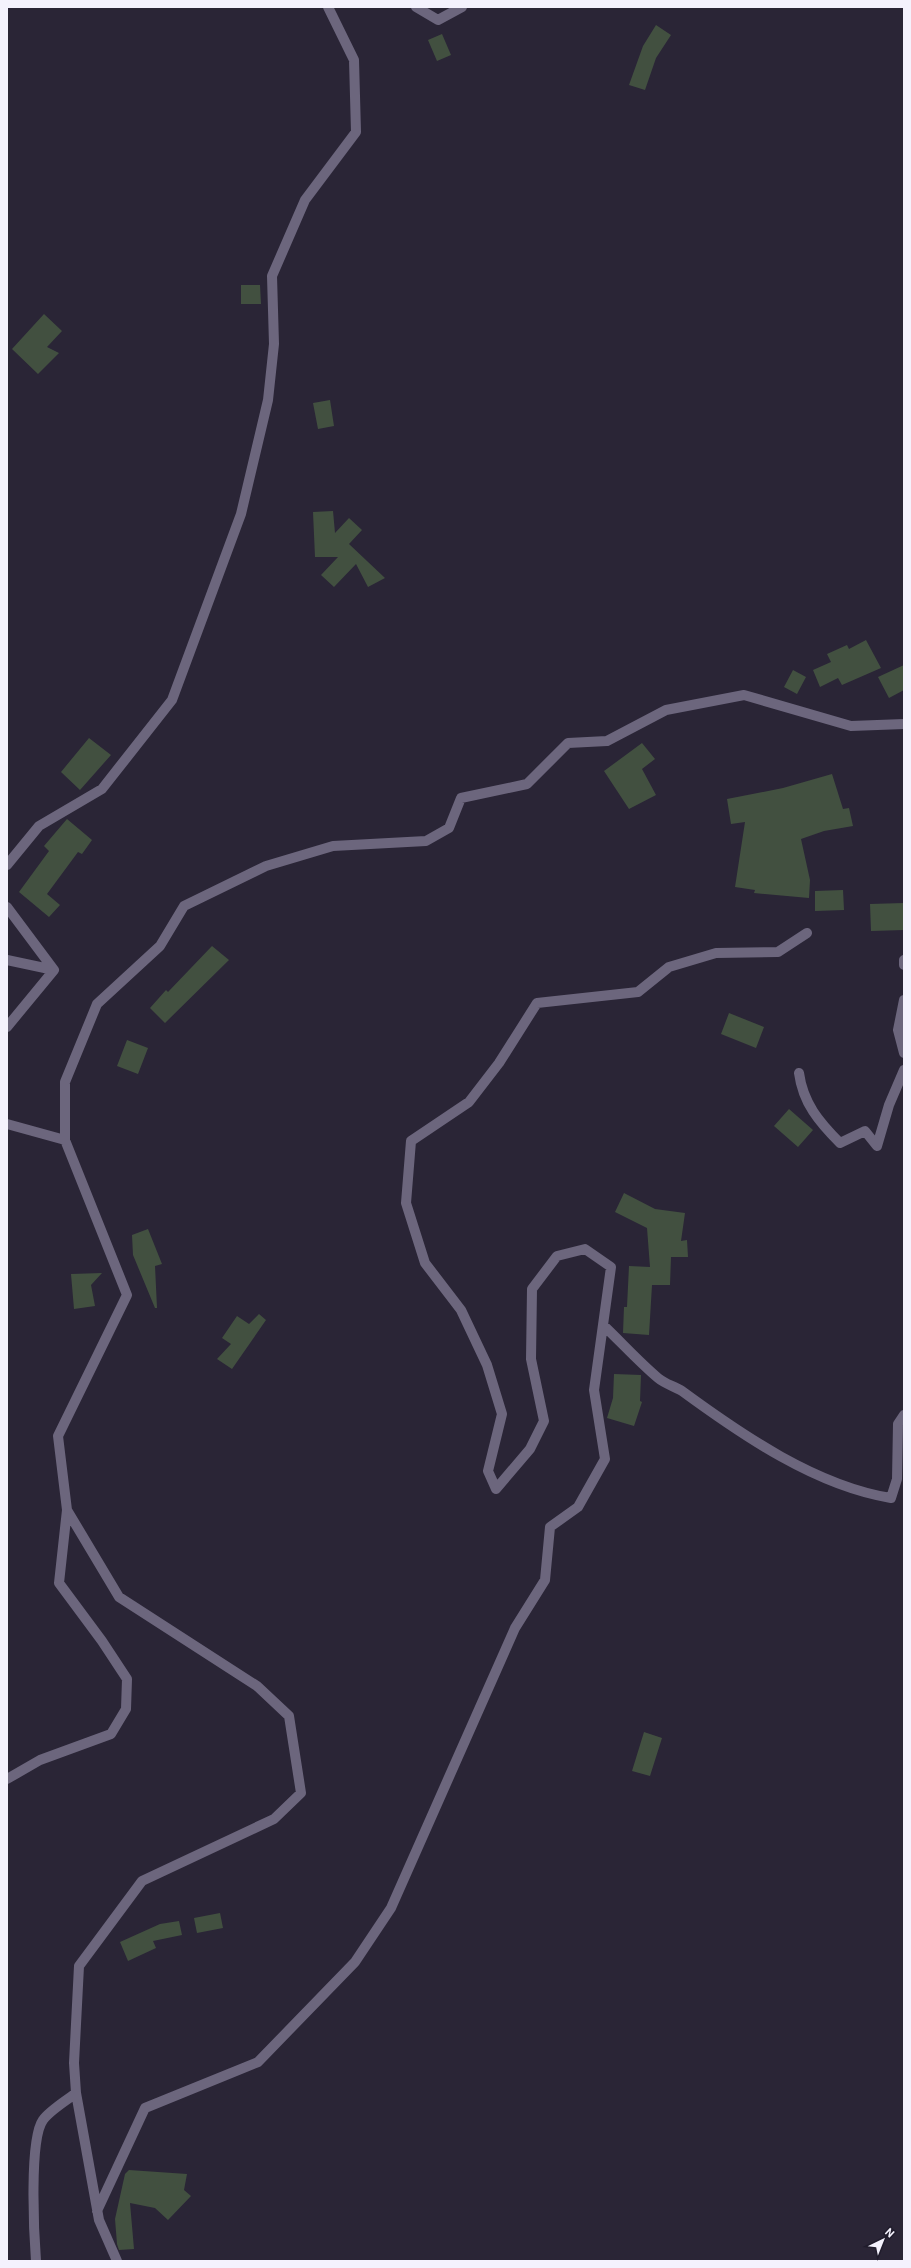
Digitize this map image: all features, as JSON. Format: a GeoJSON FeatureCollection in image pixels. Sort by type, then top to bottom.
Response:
{"type":"FeatureCollection","features":[{"type":"Feature","properties":{"kind":"street"},"geometry":{"type":"LineString","coordinates":[[7,865],[39,826],[102,789],[172,700],[175,692],[241,514],[268,400],[274,344],[272,276],[305,200],[356,132],[354,60],[328,7]]}},
{"type":"Feature","properties":{"kind":"street"},"geometry":{"type":"LineString","coordinates":[[416,7],[438,20],[462,7]]}},
{"type":"Feature","properties":{"kind":"street"},"geometry":{"type":"LineString","coordinates":[[7,1779],[40,1760],[111,1734],[126,1709],[127,1679],[102,1641],[59,1583],[67,1510],[58,1436],[128,1295],[65,1140],[65,1082],[97,1004],[160,946],[184,906],[266,866],[333,846],[426,841],[449,828],[461,798],[527,784],[568,743],[607,741],[666,710],[744,695],[851,726],[904,724]]}},
{"type":"Feature","properties":{"kind":"street"},"geometry":{"type":"LineString","coordinates":[[7,907],[54,970]]}},
{"type":"Feature","properties":{"kind":"street"},"geometry":{"type":"LineString","coordinates":[[97,2211],[145,2108],[258,2062],[355,1962],[391,1908],[515,1628],[545,1580],[550,1527],[578,1507],[605,1459],[594,1390],[611,1267],[585,1249],[557,1256],[532,1289],[531,1359],[544,1421],[530,1449],[496,1489],[488,1470],[502,1414],[487,1365],[461,1310],[425,1263],[406,1203],[411,1141],[469,1102],[499,1063],[537,1003],[638,992],[669,967],[716,953],[778,952],[808,933]]}},
{"type":"Feature","properties":{"kind":"street"},"geometry":{"type":"LineString","coordinates":[[7,960],[54,970]]}},
{"type":"Feature","properties":{"kind":"street"},"geometry":{"type":"LineString","coordinates":[[904,960],[904,966]]}},
{"type":"Feature","properties":{"kind":"street"},"geometry":{"type":"LineString","coordinates":[[7,1027],[54,970]]}},
{"type":"Feature","properties":{"kind":"street"},"geometry":{"type":"LineString","coordinates":[[904,1000],[898,1030],[904,1053]]}},
{"type":"Feature","properties":{"kind":"street"},"geometry":{"type":"LineString","coordinates":[[799,1073],[802,1091],[822,1125],[840,1143],[864,1131],[877,1146],[889,1105],[904,1070]]}},
{"type":"Feature","properties":{"kind":"street"},"geometry":{"type":"LineString","coordinates":[[7,1124],[65,1140]]}},
{"type":"Feature","properties":{"kind":"street"},"geometry":{"type":"LineString","coordinates":[[603,1325],[659,1379],[680,1390],[715,1416],[753,1441],[794,1463],[856,1490],[892,1498],[897,1479],[898,1424],[904,1415]]}},
{"type":"Feature","properties":{"kind":"street"},"geometry":{"type":"LineString","coordinates":[[67,1510],[119,1598],[257,1686],[289,1716],[301,1793],[274,1819],[142,1881],[79,1966],[74,2063],[76,2093],[99,2220],[117,2261]]}},
{"type":"Feature","properties":{"kind":"street"},"geometry":{"type":"LineString","coordinates":[[36,2261],[34,2234],[35,2148],[42,2120],[76,2093]]}},
{"type":"Feature","properties":{"kind":"building"},"geometry":{"type":"Polygon","coordinates":[[[656,25],[671,35],[656,58],[645,90],[629,85],[643,46],[656,25]]]}},
{"type":"Feature","properties":{"kind":"building"},"geometry":{"type":"Polygon","coordinates":[[[442,34],[451,55],[437,61],[428,40],[442,34]]]}},
{"type":"Feature","properties":{"kind":"building"},"geometry":{"type":"Polygon","coordinates":[[[241,285],[260,285],[261,304],[241,304],[241,285]]]}},
{"type":"Feature","properties":{"kind":"building"},"geometry":{"type":"Polygon","coordinates":[[[44,314],[62,331],[47,347],[59,353],[38,374],[12,349],[44,314]]]}},
{"type":"Feature","properties":{"kind":"building"},"geometry":{"type":"Polygon","coordinates":[[[330,400],[334,426],[318,429],[313,403],[330,400]]]}},
{"type":"Feature","properties":{"kind":"building"},"geometry":{"type":"Polygon","coordinates":[[[333,511],[335,533],[349,518],[362,530],[349,544],[385,578],[368,587],[356,564],[334,587],[321,575],[338,557],[315,557],[313,512],[333,511]]]}},
{"type":"Feature","properties":{"kind":"building"},"geometry":{"type":"Polygon","coordinates":[[[866,640],[881,668],[842,685],[838,678],[820,687],[813,670],[831,662],[827,654],[847,645],[849,649],[866,640]]]}},
{"type":"Feature","properties":{"kind":"building"},"geometry":{"type":"Polygon","coordinates":[[[904,665],[904,690],[889,698],[878,677],[904,665]]]}},
{"type":"Feature","properties":{"kind":"building"},"geometry":{"type":"Polygon","coordinates":[[[793,670],[806,677],[797,694],[784,687],[793,670]]]}},
{"type":"Feature","properties":{"kind":"building"},"geometry":{"type":"Polygon","coordinates":[[[89,738],[111,755],[80,790],[61,772],[89,738]]]}},
{"type":"Feature","properties":{"kind":"building"},"geometry":{"type":"Polygon","coordinates":[[[642,743],[655,759],[642,769],[656,795],[629,809],[604,771],[642,743]]]}},
{"type":"Feature","properties":{"kind":"building"},"geometry":{"type":"Polygon","coordinates":[[[832,774],[843,809],[849,808],[853,826],[824,831],[801,839],[810,880],[809,898],[754,893],[755,890],[735,887],[745,822],[731,824],[727,799],[783,788],[832,774]]]}},
{"type":"Feature","properties":{"kind":"building"},"geometry":{"type":"Polygon","coordinates":[[[67,819],[92,840],[82,854],[78,852],[47,894],[60,905],[49,917],[19,892],[49,851],[44,846],[67,819]]]}},
{"type":"Feature","properties":{"kind":"building"},"geometry":{"type":"Polygon","coordinates":[[[843,890],[844,910],[815,911],[815,891],[843,890]]]}},
{"type":"Feature","properties":{"kind":"building"},"geometry":{"type":"Polygon","coordinates":[[[904,903],[904,930],[871,931],[870,904],[904,903]]]}},
{"type":"Feature","properties":{"kind":"building"},"geometry":{"type":"Polygon","coordinates":[[[212,946],[229,960],[165,1023],[150,1008],[166,990],[168,992],[212,946]]]}},
{"type":"Feature","properties":{"kind":"building"},"geometry":{"type":"Polygon","coordinates":[[[729,1013],[764,1027],[756,1048],[721,1034],[729,1013]]]}},
{"type":"Feature","properties":{"kind":"building"},"geometry":{"type":"Polygon","coordinates":[[[127,1040],[148,1048],[138,1074],[117,1066],[127,1040]]]}},
{"type":"Feature","properties":{"kind":"building"},"geometry":{"type":"Polygon","coordinates":[[[789,1109],[813,1130],[798,1147],[774,1126],[789,1109]]]}},
{"type":"Feature","properties":{"kind":"building"},"geometry":{"type":"Polygon","coordinates":[[[624,1193],[655,1209],[685,1213],[681,1241],[687,1240],[688,1257],[671,1257],[670,1285],[652,1285],[649,1335],[623,1333],[624,1307],[627,1307],[629,1266],[650,1267],[647,1228],[615,1212],[624,1193]]]}},
{"type":"Feature","properties":{"kind":"building"},"geometry":{"type":"Polygon","coordinates":[[[148,1229],[162,1264],[155,1266],[157,1308],[155,1308],[133,1255],[132,1235],[148,1229]]]}},
{"type":"Feature","properties":{"kind":"building"},"geometry":{"type":"Polygon","coordinates":[[[102,1273],[91,1285],[95,1306],[74,1309],[71,1274],[102,1273]]]}},
{"type":"Feature","properties":{"kind":"building"},"geometry":{"type":"Polygon","coordinates":[[[259,1314],[266,1320],[232,1369],[217,1359],[231,1344],[222,1338],[237,1316],[249,1324],[259,1314]]]}},
{"type":"Feature","properties":{"kind":"building"},"geometry":{"type":"Polygon","coordinates":[[[614,1374],[641,1375],[640,1401],[642,1402],[634,1426],[607,1418],[613,1398],[614,1374]]]}},
{"type":"Feature","properties":{"kind":"building"},"geometry":{"type":"Polygon","coordinates":[[[644,1732],[662,1738],[650,1776],[632,1771],[644,1732]]]}},
{"type":"Feature","properties":{"kind":"building"},"geometry":{"type":"Polygon","coordinates":[[[220,1913],[223,1928],[197,1933],[194,1918],[220,1913]]]}},
{"type":"Feature","properties":{"kind":"building"},"geometry":{"type":"Polygon","coordinates":[[[179,1921],[182,1935],[153,1941],[156,1948],[128,1961],[120,1942],[160,1924],[179,1921]]]}},
{"type":"Feature","properties":{"kind":"building"},"geometry":{"type":"Polygon","coordinates":[[[129,2170],[187,2174],[184,2190],[191,2196],[168,2220],[155,2208],[130,2203],[134,2249],[119,2250],[117,2244],[115,2219],[125,2174],[129,2170]]]}}]}
